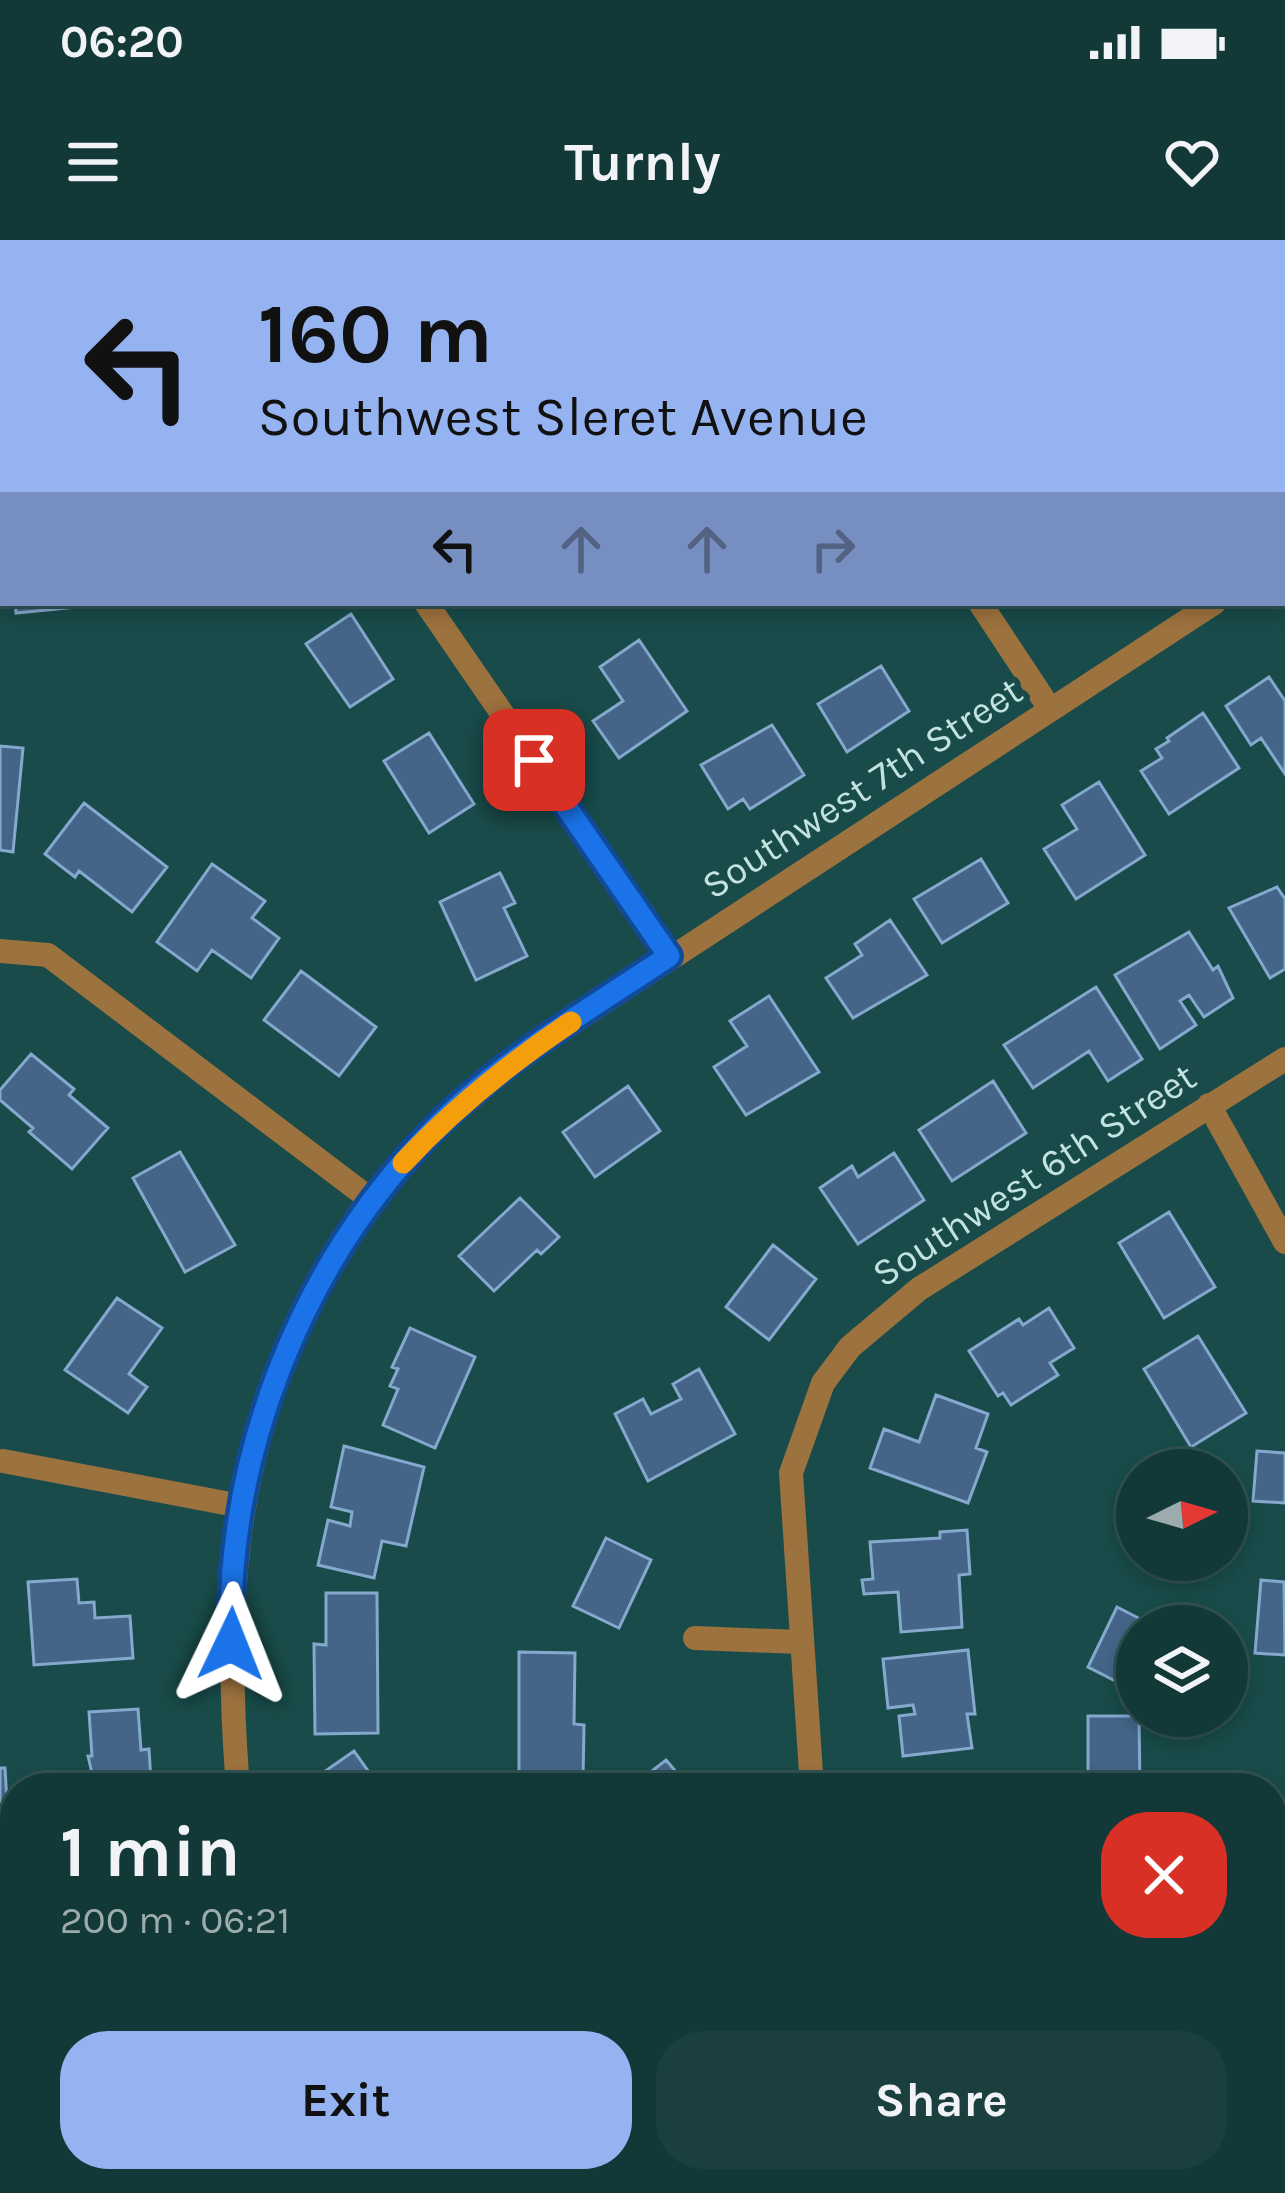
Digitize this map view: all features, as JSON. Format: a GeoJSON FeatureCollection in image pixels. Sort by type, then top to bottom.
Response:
{"type":"FeatureCollection","features":[{"type":"Feature","properties":{"kind":"street"},"geometry":{"type":"LineString","coordinates":[[428,606],[669,956]]}},
{"type":"Feature","properties":{"kind":"street"},"geometry":{"type":"LineString","coordinates":[[982,606],[1050,709]]}},
{"type":"Feature","properties":{"kind":"street","name":"Southwest 7th Street"},"geometry":{"type":"LineString","coordinates":[[237,1773],[230,1608],[242,1505],[263,1412],[328,1268],[370,1198],[436,1126],[520,1057],[1209,606]]}},
{"type":"Feature","properties":{"kind":"street"},"geometry":{"type":"LineString","coordinates":[[0,951],[48,955],[370,1198]]}},
{"type":"Feature","properties":{"kind":"street","name":"Southwest 6th Street"},"geometry":{"type":"LineString","coordinates":[[811,1773],[790,1473],[823,1383],[850,1347],[919,1289],[1285,1059]]}},
{"type":"Feature","properties":{"kind":"street"},"geometry":{"type":"LineString","coordinates":[[1209,1105],[1285,1241]]}},
{"type":"Feature","properties":{"kind":"street"},"geometry":{"type":"LineString","coordinates":[[4,1461],[242,1505]]}},
{"type":"Feature","properties":{"kind":"street"},"geometry":{"type":"LineString","coordinates":[[695,1638],[799,1642]]}},
{"type":"Feature","properties":{"kind":"building"},"geometry":{"type":"Polygon","coordinates":[[[15,606],[88,606],[16,613],[15,606]]]}},
{"type":"Feature","properties":{"kind":"building"},"geometry":{"type":"Polygon","coordinates":[[[351,614],[393,679],[350,707],[306,644],[351,614]]]}},
{"type":"Feature","properties":{"kind":"building"},"geometry":{"type":"Polygon","coordinates":[[[639,640],[687,711],[619,758],[593,721],[623,701],[600,667],[639,640]]]}},
{"type":"Feature","properties":{"kind":"building"},"geometry":{"type":"Polygon","coordinates":[[[881,666],[909,711],[847,752],[818,704],[881,666]]]}},
{"type":"Feature","properties":{"kind":"building"},"geometry":{"type":"Polygon","coordinates":[[[1269,677],[1285,701],[1285,774],[1261,738],[1251,745],[1226,706],[1269,677]]]}},
{"type":"Feature","properties":{"kind":"building"},"geometry":{"type":"Polygon","coordinates":[[[1203,713],[1239,768],[1169,814],[1141,771],[1162,758],[1156,749],[1167,738],[1203,713]]]}},
{"type":"Feature","properties":{"kind":"building"},"geometry":{"type":"Polygon","coordinates":[[[772,725],[804,775],[750,809],[743,799],[728,809],[701,765],[772,725]]]}},
{"type":"Feature","properties":{"kind":"building"},"geometry":{"type":"Polygon","coordinates":[[[429,733],[474,804],[429,833],[384,761],[429,733]]]}},
{"type":"Feature","properties":{"kind":"building"},"geometry":{"type":"Polygon","coordinates":[[[0,746],[23,748],[13,852],[0,850],[0,746]]]}},
{"type":"Feature","properties":{"kind":"building"},"geometry":{"type":"Polygon","coordinates":[[[1099,782],[1145,855],[1076,899],[1044,849],[1077,829],[1062,805],[1099,782]]]}},
{"type":"Feature","properties":{"kind":"building"},"geometry":{"type":"Polygon","coordinates":[[[84,803],[167,867],[132,912],[79,871],[75,877],[45,854],[84,803]]]}},
{"type":"Feature","properties":{"kind":"building"},"geometry":{"type":"Polygon","coordinates":[[[981,859],[1008,903],[942,943],[914,899],[981,859]]]}},
{"type":"Feature","properties":{"kind":"building"},"geometry":{"type":"Polygon","coordinates":[[[212,864],[265,901],[252,918],[279,938],[251,978],[212,950],[197,971],[157,942],[212,864]]]}},
{"type":"Feature","properties":{"kind":"building"},"geometry":{"type":"Polygon","coordinates":[[[500,873],[515,903],[504,908],[527,956],[476,980],[440,902],[500,873]]]}},
{"type":"Feature","properties":{"kind":"building"},"geometry":{"type":"Polygon","coordinates":[[[1277,887],[1285,899],[1285,969],[1270,978],[1229,908],[1277,887]]]}},
{"type":"Feature","properties":{"kind":"building"},"geometry":{"type":"Polygon","coordinates":[[[890,920],[927,975],[853,1018],[826,978],[862,955],[855,944],[890,920]]]}},
{"type":"Feature","properties":{"kind":"building"},"geometry":{"type":"Polygon","coordinates":[[[1189,932],[1213,970],[1218,966],[1233,998],[1204,1017],[1189,995],[1180,1001],[1196,1025],[1160,1049],[1115,975],[1189,932]]]}},
{"type":"Feature","properties":{"kind":"building"},"geometry":{"type":"Polygon","coordinates":[[[301,971],[376,1027],[339,1076],[264,1020],[301,971]]]}},
{"type":"Feature","properties":{"kind":"building"},"geometry":{"type":"Polygon","coordinates":[[[1096,987],[1142,1059],[1108,1081],[1089,1051],[1033,1088],[1004,1045],[1096,987]]]}},
{"type":"Feature","properties":{"kind":"building"},"geometry":{"type":"Polygon","coordinates":[[[769,996],[819,1072],[746,1115],[714,1067],[747,1046],[730,1021],[769,996]]]}},
{"type":"Feature","properties":{"kind":"building"},"geometry":{"type":"Polygon","coordinates":[[[31,1054],[74,1089],[69,1095],[108,1128],[72,1169],[0,1100],[0,1090],[31,1054]]]}},
{"type":"Feature","properties":{"kind":"building"},"geometry":{"type":"Polygon","coordinates":[[[993,1081],[1026,1133],[952,1181],[919,1130],[993,1081]]]}},
{"type":"Feature","properties":{"kind":"building"},"geometry":{"type":"Polygon","coordinates":[[[628,1086],[660,1131],[595,1177],[563,1132],[628,1086]]]}},
{"type":"Feature","properties":{"kind":"building"},"geometry":{"type":"Polygon","coordinates":[[[180,1152],[235,1245],[185,1272],[133,1178],[180,1152]]]}},
{"type":"Feature","properties":{"kind":"building"},"geometry":{"type":"Polygon","coordinates":[[[894,1153],[924,1200],[858,1244],[820,1188],[852,1166],[858,1177],[894,1153]]]}},
{"type":"Feature","properties":{"kind":"building"},"geometry":{"type":"Polygon","coordinates":[[[520,1198],[559,1237],[541,1254],[537,1250],[494,1291],[459,1256],[520,1198]]]}},
{"type":"Feature","properties":{"kind":"building"},"geometry":{"type":"Polygon","coordinates":[[[1169,1212],[1215,1287],[1164,1318],[1119,1243],[1169,1212]]]}},
{"type":"Feature","properties":{"kind":"building"},"geometry":{"type":"Polygon","coordinates":[[[773,1245],[816,1279],[769,1340],[726,1307],[773,1245]]]}},
{"type":"Feature","properties":{"kind":"building"},"geometry":{"type":"Polygon","coordinates":[[[117,1298],[162,1328],[129,1374],[147,1387],[128,1413],[65,1370],[117,1298]]]}},
{"type":"Feature","properties":{"kind":"building"},"geometry":{"type":"Polygon","coordinates":[[[1049,1308],[1074,1348],[1050,1363],[1058,1375],[1011,1405],[1003,1393],[998,1396],[969,1351],[1019,1319],[1023,1325],[1049,1308]]]}},
{"type":"Feature","properties":{"kind":"building"},"geometry":{"type":"Polygon","coordinates":[[[410,1328],[475,1357],[435,1448],[383,1425],[398,1389],[390,1386],[398,1369],[392,1367],[410,1328]]]}},
{"type":"Feature","properties":{"kind":"building"},"geometry":{"type":"Polygon","coordinates":[[[1198,1336],[1246,1413],[1191,1447],[1144,1369],[1198,1336]]]}},
{"type":"Feature","properties":{"kind":"building"},"geometry":{"type":"Polygon","coordinates":[[[699,1369],[735,1434],[648,1481],[615,1414],[643,1399],[651,1414],[681,1399],[673,1384],[699,1369]]]}},
{"type":"Feature","properties":{"kind":"building"},"geometry":{"type":"Polygon","coordinates":[[[936,1395],[988,1414],[976,1448],[987,1452],[968,1503],[870,1468],[884,1429],[919,1442],[936,1395]]]}},
{"type":"Feature","properties":{"kind":"building"},"geometry":{"type":"Polygon","coordinates":[[[344,1446],[424,1467],[406,1546],[382,1541],[374,1578],[318,1565],[328,1520],[350,1526],[352,1512],[331,1507],[344,1446]]]}},
{"type":"Feature","properties":{"kind":"building"},"geometry":{"type":"Polygon","coordinates":[[[1257,1451],[1285,1453],[1285,1503],[1253,1501],[1257,1451]]]}},
{"type":"Feature","properties":{"kind":"building"},"geometry":{"type":"Polygon","coordinates":[[[967,1530],[970,1574],[959,1575],[962,1627],[901,1632],[898,1592],[864,1594],[862,1580],[873,1579],[870,1542],[940,1538],[940,1532],[967,1530]]]}},
{"type":"Feature","properties":{"kind":"building"},"geometry":{"type":"Polygon","coordinates":[[[606,1538],[651,1560],[619,1628],[573,1606],[606,1538]]]}},
{"type":"Feature","properties":{"kind":"building"},"geometry":{"type":"Polygon","coordinates":[[[77,1579],[79,1603],[94,1602],[95,1618],[130,1616],[133,1658],[34,1665],[28,1582],[77,1579]]]}},
{"type":"Feature","properties":{"kind":"building"},"geometry":{"type":"Polygon","coordinates":[[[1261,1580],[1284,1582],[1285,1655],[1255,1653],[1261,1580]]]}},
{"type":"Feature","properties":{"kind":"building"},"geometry":{"type":"Polygon","coordinates":[[[326,1593],[377,1593],[378,1733],[315,1734],[314,1644],[326,1645],[326,1593]]]}},
{"type":"Feature","properties":{"kind":"building"},"geometry":{"type":"Polygon","coordinates":[[[1116,1609],[1116,1681],[1088,1667],[1116,1609]]]}},
{"type":"Feature","properties":{"kind":"building"},"geometry":{"type":"Polygon","coordinates":[[[968,1650],[975,1714],[967,1714],[972,1748],[903,1756],[899,1716],[915,1714],[913,1705],[888,1708],[883,1659],[968,1650]]]}},
{"type":"Feature","properties":{"kind":"building"},"geometry":{"type":"Polygon","coordinates":[[[519,1652],[575,1653],[574,1724],[584,1725],[583,1773],[519,1773],[519,1652]]]}},
{"type":"Feature","properties":{"kind":"building"},"geometry":{"type":"Polygon","coordinates":[[[138,1709],[141,1750],[149,1749],[150,1773],[92,1773],[89,1712],[138,1709]]]}},
{"type":"Feature","properties":{"kind":"building"},"geometry":{"type":"Polygon","coordinates":[[[1088,1716],[1116,1716],[1116,1737],[1139,1737],[1140,1773],[1088,1773],[1088,1716]]]}},
{"type":"Feature","properties":{"kind":"building"},"geometry":{"type":"Polygon","coordinates":[[[354,1751],[370,1773],[323,1773],[354,1751]]]}},
{"type":"Feature","properties":{"kind":"building"},"geometry":{"type":"Polygon","coordinates":[[[666,1760],[677,1773],[649,1773],[666,1760]]]}},
{"type":"Feature","properties":{"kind":"slow traffic"},"geometry":{"type":"LineString","coordinates":[[403,1163],[436,1126],[571,1022]]}},
{"type":"Feature","properties":{"kind":"route"},"geometry":{"type":"LineString","coordinates":[[231,1644],[230,1608],[242,1505],[263,1412],[328,1268],[370,1198],[436,1126],[520,1057],[669,956],[534,760]]}}]}
